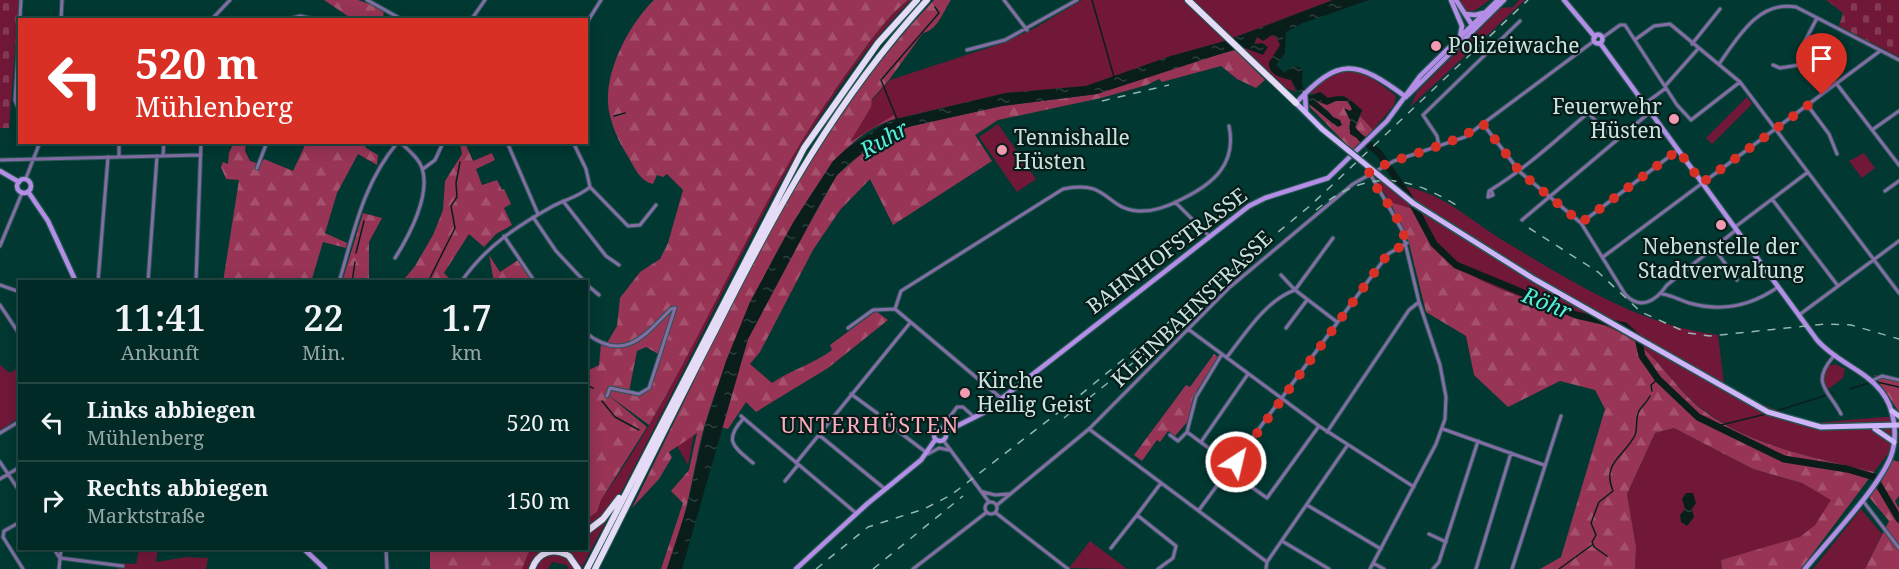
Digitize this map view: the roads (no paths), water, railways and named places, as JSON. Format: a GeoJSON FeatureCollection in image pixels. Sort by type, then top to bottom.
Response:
{"type":"FeatureCollection","features":[{"type":"Feature","properties":{"kind":"highway"},"geometry":{"type":"LineString","coordinates":[[587,569],[804,148],[878,43],[916,0]]}},
{"type":"Feature","properties":{"kind":"highway"},"geometry":{"type":"LineString","coordinates":[[595,569],[779,205],[839,107],[885,48],[927,0]]}},
{"type":"Feature","properties":{"kind":"highway"},"geometry":{"type":"LineString","coordinates":[[1188,0],[1296,103]]}},
{"type":"Feature","properties":{"kind":"highway"},"geometry":{"type":"LineString","coordinates":[[588,530],[607,514],[637,470]]}},
{"type":"Feature","properties":{"kind":"highway"},"geometry":{"type":"LineString","coordinates":[[531,569],[533,560],[542,550]]}},
{"type":"Feature","properties":{"kind":"highway"},"geometry":{"type":"LineString","coordinates":[[531,569],[539,557],[553,551],[569,555],[578,569]]}},
{"type":"Feature","properties":{"kind":"main road"},"geometry":{"type":"LineString","coordinates":[[1296,103],[1377,176],[1450,228],[1534,279],[1762,409],[1776,416],[1821,427],[1896,426]]}},
{"type":"Feature","properties":{"kind":"main road"},"geometry":{"type":"LineString","coordinates":[[1892,411],[1899,416]]}},
{"type":"Feature","properties":{"kind":"main road"},"geometry":{"type":"LineString","coordinates":[[1873,428],[1885,433],[1894,442]]}},
{"type":"Feature","properties":{"kind":"street"},"geometry":{"type":"LineString","coordinates":[[20,18],[21,0]]}},
{"type":"Feature","properties":{"kind":"street"},"geometry":{"type":"LineString","coordinates":[[61,18],[62,0]]}},
{"type":"Feature","properties":{"kind":"street"},"geometry":{"type":"LineString","coordinates":[[212,18],[230,0]]}},
{"type":"Feature","properties":{"kind":"street"},"geometry":{"type":"LineString","coordinates":[[368,0],[400,18]]}},
{"type":"Feature","properties":{"kind":"street"},"geometry":{"type":"LineString","coordinates":[[472,18],[485,0]]}},
{"type":"Feature","properties":{"kind":"street"},"geometry":{"type":"LineString","coordinates":[[588,21],[601,0]]}},
{"type":"Feature","properties":{"kind":"street"},"geometry":{"type":"LineString","coordinates":[[1004,0],[1027,30]]}},
{"type":"Feature","properties":{"kind":"street"},"geometry":{"type":"LineString","coordinates":[[967,51],[1005,40],[1027,30],[1077,0]]}},
{"type":"Feature","properties":{"kind":"street"},"geometry":{"type":"LineString","coordinates":[[1451,0],[1473,28]]}},
{"type":"Feature","properties":{"kind":"street"},"geometry":{"type":"LineString","coordinates":[[1456,0],[1462,26],[1460,38]]}},
{"type":"Feature","properties":{"kind":"street"},"geometry":{"type":"LineString","coordinates":[[1473,28],[1498,0]]}},
{"type":"Feature","properties":{"kind":"street"},"geometry":{"type":"LineString","coordinates":[[1473,28],[1504,0]]}},
{"type":"Feature","properties":{"kind":"street"},"geometry":{"type":"LineString","coordinates":[[1564,0],[1598,40],[1643,105],[1799,315],[1833,357],[1877,387],[1892,411],[1896,426],[1894,442],[1886,467],[1804,569]]}},
{"type":"Feature","properties":{"kind":"street"},"geometry":{"type":"LineString","coordinates":[[1780,5],[1781,0]]}},
{"type":"Feature","properties":{"kind":"street"},"geometry":{"type":"LineString","coordinates":[[1719,64],[1757,15],[1780,5],[1796,7],[1899,60]]}},
{"type":"Feature","properties":{"kind":"street"},"geometry":{"type":"LineString","coordinates":[[1692,44],[1720,9]]}},
{"type":"Feature","properties":{"kind":"street"},"geometry":{"type":"LineString","coordinates":[[1460,14],[1475,15],[1488,10]]}},
{"type":"Feature","properties":{"kind":"street"},"geometry":{"type":"LineString","coordinates":[[295,18],[304,16],[312,18]]}},
{"type":"Feature","properties":{"kind":"street"},"geometry":{"type":"LineString","coordinates":[[1773,64],[1780,68],[1799,65],[1803,45],[1817,18]]}},
{"type":"Feature","properties":{"kind":"street"},"geometry":{"type":"LineString","coordinates":[[1439,146],[1437,136],[1423,115],[1520,21]]}},
{"type":"Feature","properties":{"kind":"street"},"geometry":{"type":"LineString","coordinates":[[1636,39],[1654,26],[1667,24],[1675,27],[1692,44],[1740,82],[1899,293]]}},
{"type":"Feature","properties":{"kind":"street"},"geometry":{"type":"LineString","coordinates":[[1370,569],[1443,429],[1446,387],[1419,302],[1407,243],[1395,214],[1374,184],[1369,172],[1394,161],[1460,139],[1598,40],[1623,25],[1636,39],[1677,105],[1686,116],[1693,120],[1740,82]]}},
{"type":"Feature","properties":{"kind":"street","name":"BAHNHOFSTRASSE"},"geometry":{"type":"LineString","coordinates":[[1406,97],[1420,76],[1473,28]]}},
{"type":"Feature","properties":{"kind":"street","name":"BAHNHOFSTRASSE"},"geometry":{"type":"LineString","coordinates":[[943,430],[975,418],[1002,399],[1258,201],[1325,180],[1372,136],[1406,97],[1473,28]]}},
{"type":"Feature","properties":{"kind":"street"},"geometry":{"type":"LineString","coordinates":[[1643,105],[1666,87],[1698,49]]}},
{"type":"Feature","properties":{"kind":"street"},"geometry":{"type":"LineString","coordinates":[[1603,257],[1880,51]]}},
{"type":"Feature","properties":{"kind":"street"},"geometry":{"type":"LineString","coordinates":[[18,67],[15,100],[18,108]]}},
{"type":"Feature","properties":{"kind":"street"},"geometry":{"type":"LineString","coordinates":[[1296,103],[1322,77],[1338,69],[1359,69],[1406,97]]}},
{"type":"Feature","properties":{"kind":"street"},"geometry":{"type":"LineString","coordinates":[[1836,83],[1899,165]]}},
{"type":"Feature","properties":{"kind":"street"},"geometry":{"type":"LineString","coordinates":[[1305,93],[1306,113]]}},
{"type":"Feature","properties":{"kind":"street"},"geometry":{"type":"LineString","coordinates":[[1808,106],[1829,134],[1837,154]]}},
{"type":"Feature","properties":{"kind":"street"},"geometry":{"type":"LineString","coordinates":[[1872,130],[1899,111]]}},
{"type":"Feature","properties":{"kind":"street"},"geometry":{"type":"LineString","coordinates":[[1491,190],[1520,172],[1588,113],[1616,141]]}},
{"type":"Feature","properties":{"kind":"street"},"geometry":{"type":"LineString","coordinates":[[1522,220],[1649,113]]}},
{"type":"Feature","properties":{"kind":"street"},"geometry":{"type":"LineString","coordinates":[[1483,124],[1520,172],[1581,223],[1625,294],[1637,303],[1648,303],[1662,294],[1667,285],[1808,172]]}},
{"type":"Feature","properties":{"kind":"street"},"geometry":{"type":"LineString","coordinates":[[895,309],[901,291],[1063,189],[1082,185],[1098,189],[1118,204],[1137,211],[1175,202],[1206,187],[1221,171],[1231,145],[1229,126]]}},
{"type":"Feature","properties":{"kind":"street"},"geometry":{"type":"LineString","coordinates":[[19,182],[26,178],[39,144]]}},
{"type":"Feature","properties":{"kind":"street"},"geometry":{"type":"LineString","coordinates":[[118,157],[119,144]]}},
{"type":"Feature","properties":{"kind":"street"},"geometry":{"type":"LineString","coordinates":[[163,155],[164,144]]}},
{"type":"Feature","properties":{"kind":"street"},"geometry":{"type":"LineString","coordinates":[[196,280],[201,144]]}},
{"type":"Feature","properties":{"kind":"street"},"geometry":{"type":"LineString","coordinates":[[257,168],[266,144]]}},
{"type":"Feature","properties":{"kind":"street"},"geometry":{"type":"LineString","coordinates":[[340,280],[366,192],[379,167],[397,144]]}},
{"type":"Feature","properties":{"kind":"street"},"geometry":{"type":"LineString","coordinates":[[395,258],[419,210],[423,169],[401,144]]}},
{"type":"Feature","properties":{"kind":"street"},"geometry":{"type":"LineString","coordinates":[[508,144],[538,214]]}},
{"type":"Feature","properties":{"kind":"street"},"geometry":{"type":"LineString","coordinates":[[574,144],[590,181],[590,187],[628,226],[640,225],[656,204]]}},
{"type":"Feature","properties":{"kind":"street"},"geometry":{"type":"LineString","coordinates":[[423,169],[435,160],[442,145]]}},
{"type":"Feature","properties":{"kind":"street"},"geometry":{"type":"LineString","coordinates":[[1581,223],[1678,150]]}},
{"type":"Feature","properties":{"kind":"street"},"geometry":{"type":"LineString","coordinates":[[0,160],[201,155]]}},
{"type":"Feature","properties":{"kind":"street"},"geometry":{"type":"LineString","coordinates":[[148,280],[157,156]]}},
{"type":"Feature","properties":{"kind":"street"},"geometry":{"type":"LineString","coordinates":[[98,280],[108,157]]}},
{"type":"Feature","properties":{"kind":"street"},"geometry":{"type":"LineString","coordinates":[[0,171],[19,182],[22,193],[0,246]]}},
{"type":"Feature","properties":{"kind":"street","name":"KLEINBAHNSTRASSE"},"geometry":{"type":"LineString","coordinates":[[997,505],[1089,429],[1246,273],[1369,172]]}},
{"type":"Feature","properties":{"kind":"street"},"geometry":{"type":"LineString","coordinates":[[26,178],[30,189],[28,193]]}},
{"type":"Feature","properties":{"kind":"street"},"geometry":{"type":"LineString","coordinates":[[1885,191],[1899,181]]}},
{"type":"Feature","properties":{"kind":"street"},"geometry":{"type":"LineString","coordinates":[[464,280],[482,255],[504,236],[538,214],[590,187]]}},
{"type":"Feature","properties":{"kind":"street"},"geometry":{"type":"LineString","coordinates":[[22,193],[28,193]]}},
{"type":"Feature","properties":{"kind":"street"},"geometry":{"type":"LineString","coordinates":[[28,193],[48,221],[75,280]]}},
{"type":"Feature","properties":{"kind":"street"},"geometry":{"type":"LineString","coordinates":[[1772,199],[1838,286]]}},
{"type":"Feature","properties":{"kind":"street"},"geometry":{"type":"LineString","coordinates":[[563,201],[606,256],[619,265]]}},
{"type":"Feature","properties":{"kind":"street"},"geometry":{"type":"LineString","coordinates":[[1175,202],[1210,237]]}},
{"type":"Feature","properties":{"kind":"street"},"geometry":{"type":"LineString","coordinates":[[533,217],[556,251],[583,280]]}},
{"type":"Feature","properties":{"kind":"street"},"geometry":{"type":"LineString","coordinates":[[504,236],[534,280]]}},
{"type":"Feature","properties":{"kind":"street"},"geometry":{"type":"LineString","coordinates":[[1227,358],[1262,314],[1280,298],[1295,290],[1334,238]]}},
{"type":"Feature","properties":{"kind":"street"},"geometry":{"type":"LineString","coordinates":[[1799,315],[1899,241]]}},
{"type":"Feature","properties":{"kind":"street"},"geometry":{"type":"LineString","coordinates":[[1199,510],[1388,254],[1407,243]]}},
{"type":"Feature","properties":{"kind":"street"},"geometry":{"type":"LineString","coordinates":[[1714,248],[1737,280]]}},
{"type":"Feature","properties":{"kind":"street"},"geometry":{"type":"LineString","coordinates":[[1281,275],[1307,300],[1338,322]]}},
{"type":"Feature","properties":{"kind":"street"},"geometry":{"type":"LineString","coordinates":[[0,285],[18,291]]}},
{"type":"Feature","properties":{"kind":"street"},"geometry":{"type":"LineString","coordinates":[[588,285],[599,295]]}},
{"type":"Feature","properties":{"kind":"street"},"geometry":{"type":"LineString","coordinates":[[1662,294],[1698,305],[1720,307],[1752,302],[1778,287]]}},
{"type":"Feature","properties":{"kind":"street"},"geometry":{"type":"LineString","coordinates":[[1286,328],[1307,300]]}},
{"type":"Feature","properties":{"kind":"street"},"geometry":{"type":"LineString","coordinates":[[1327,432],[1409,310],[1419,302]]}},
{"type":"Feature","properties":{"kind":"street"},"geometry":{"type":"LineString","coordinates":[[0,305],[18,332]]}},
{"type":"Feature","properties":{"kind":"street"},"geometry":{"type":"LineString","coordinates":[[588,334],[606,344],[618,347],[628,345],[644,337],[669,310],[675,308],[650,388],[639,394],[609,388],[607,396]]}},
{"type":"Feature","properties":{"kind":"street"},"geometry":{"type":"LineString","coordinates":[[848,328],[873,310],[895,309],[1002,399]]}},
{"type":"Feature","properties":{"kind":"street"},"geometry":{"type":"LineString","coordinates":[[785,481],[819,435],[910,323]]}},
{"type":"Feature","properties":{"kind":"street"},"geometry":{"type":"LineString","coordinates":[[1188,329],[1347,446],[1414,487]]}},
{"type":"Feature","properties":{"kind":"street"},"geometry":{"type":"LineString","coordinates":[[1170,435],[1178,441],[1187,432],[1196,397],[1222,354]]}},
{"type":"Feature","properties":{"kind":"street"},"geometry":{"type":"LineString","coordinates":[[1833,357],[1822,375],[1828,395],[1841,414]]}},
{"type":"Feature","properties":{"kind":"street"},"geometry":{"type":"LineString","coordinates":[[1201,442],[1248,374]]}},
{"type":"Feature","properties":{"kind":"street"},"geometry":{"type":"LineString","coordinates":[[1871,381],[1882,376],[1899,380]]}},
{"type":"Feature","properties":{"kind":"street"},"geometry":{"type":"LineString","coordinates":[[852,394],[877,413]]}},
{"type":"Feature","properties":{"kind":"street"},"geometry":{"type":"LineString","coordinates":[[975,418],[963,407],[957,407],[943,430],[944,440],[989,502],[997,505],[996,513]]}},
{"type":"Feature","properties":{"kind":"street"},"geometry":{"type":"LineString","coordinates":[[1512,569],[1561,416]]}},
{"type":"Feature","properties":{"kind":"street"},"geometry":{"type":"LineString","coordinates":[[753,463],[735,448],[731,440],[742,417],[856,513]]}},
{"type":"Feature","properties":{"kind":"street"},"geometry":{"type":"LineString","coordinates":[[0,434],[18,422]]}},
{"type":"Feature","properties":{"kind":"street"},"geometry":{"type":"LineString","coordinates":[[890,425],[926,454]]}},
{"type":"Feature","properties":{"kind":"street"},"geometry":{"type":"LineString","coordinates":[[1229,471],[1267,498],[1319,426]]}},
{"type":"Feature","properties":{"kind":"street"},"geometry":{"type":"LineString","coordinates":[[1089,429],[1267,562]]}},
{"type":"Feature","properties":{"kind":"street"},"geometry":{"type":"LineString","coordinates":[[1443,429],[1544,465]]}},
{"type":"Feature","properties":{"kind":"street"},"geometry":{"type":"LineString","coordinates":[[926,454],[935,440],[934,432],[943,430]]}},
{"type":"Feature","properties":{"kind":"street"},"geometry":{"type":"LineString","coordinates":[[1187,432],[1233,466]]}},
{"type":"Feature","properties":{"kind":"street"},"geometry":{"type":"LineString","coordinates":[[819,435],[885,489]]}},
{"type":"Feature","properties":{"kind":"street"},"geometry":{"type":"LineString","coordinates":[[935,440],[944,440]]}},
{"type":"Feature","properties":{"kind":"street"},"geometry":{"type":"LineString","coordinates":[[1434,569],[1446,542],[1478,441]]}},
{"type":"Feature","properties":{"kind":"street"},"geometry":{"type":"LineString","coordinates":[[1266,569],[1267,562],[1347,446]]}},
{"type":"Feature","properties":{"kind":"street"},"geometry":{"type":"LineString","coordinates":[[796,569],[856,513],[926,454],[937,449],[951,451]]}},
{"type":"Feature","properties":{"kind":"street"},"geometry":{"type":"LineString","coordinates":[[1476,569],[1511,453]]}},
{"type":"Feature","properties":{"kind":"street"},"geometry":{"type":"LineString","coordinates":[[0,462],[18,489]]}},
{"type":"Feature","properties":{"kind":"street"},"geometry":{"type":"LineString","coordinates":[[0,479],[18,468]]}},
{"type":"Feature","properties":{"kind":"street"},"geometry":{"type":"LineString","coordinates":[[1111,548],[1161,483]]}},
{"type":"Feature","properties":{"kind":"street"},"geometry":{"type":"LineString","coordinates":[[982,492],[995,495],[1011,494]]}},
{"type":"Feature","properties":{"kind":"street"},"geometry":{"type":"LineString","coordinates":[[1862,499],[1899,548]]}},
{"type":"Feature","properties":{"kind":"street"},"geometry":{"type":"LineString","coordinates":[[987,512],[986,506],[989,502]]}},
{"type":"Feature","properties":{"kind":"street"},"geometry":{"type":"LineString","coordinates":[[1306,505],[1381,549]]}},
{"type":"Feature","properties":{"kind":"street"},"geometry":{"type":"LineString","coordinates":[[913,569],[987,512],[996,513],[1068,569]]}},
{"type":"Feature","properties":{"kind":"street"},"geometry":{"type":"LineString","coordinates":[[1137,515],[1176,546],[1173,558],[1158,569]]}},
{"type":"Feature","properties":{"kind":"street"},"geometry":{"type":"LineString","coordinates":[[18,523],[3,533],[3,537],[23,569]]}},
{"type":"Feature","properties":{"kind":"street"},"geometry":{"type":"LineString","coordinates":[[1429,534],[1446,542]]}},
{"type":"Feature","properties":{"kind":"street"},"geometry":{"type":"LineString","coordinates":[[1282,542],[1329,569]]}},
{"type":"Feature","properties":{"kind":"street"},"geometry":{"type":"LineString","coordinates":[[55,550],[60,558],[123,566]]}},
{"type":"Feature","properties":{"kind":"street"},"geometry":{"type":"LineString","coordinates":[[59,569],[62,550]]}},
{"type":"Feature","properties":{"kind":"street"},"geometry":{"type":"LineString","coordinates":[[306,550],[325,569]]}},
{"type":"Feature","properties":{"kind":"street"},"geometry":{"type":"LineString","coordinates":[[386,550],[387,569]]}},
{"type":"Feature","properties":{"kind":"street"},"geometry":{"type":"LineString","coordinates":[[1373,563],[1384,569]]}},
{"type":"Feature","properties":{"kind":"water"},"geometry":{"type":"Polygon","coordinates":[[[1333,0],[1369,0],[1303,23],[1286,32],[1285,53],[1276,65],[1285,73],[1291,67],[1300,67],[1303,71],[1303,88],[1311,96],[1320,92],[1328,98],[1343,97],[1362,110],[1355,127],[1364,137],[1360,140],[1350,134],[1350,120],[1344,108],[1350,111],[1352,109],[1348,101],[1336,101],[1327,105],[1316,101],[1333,117],[1340,120],[1342,125],[1338,127],[1303,99],[1291,80],[1273,73],[1269,62],[1280,45],[1277,37],[1272,35],[1263,41],[1257,37],[1254,44],[1262,43],[1268,47],[1263,55],[1242,47],[1097,94],[1002,106],[892,132],[849,163],[837,175],[822,200],[748,339],[682,569],[667,569],[687,507],[705,426],[726,361],[750,302],[794,221],[833,161],[846,149],[889,121],[1006,93],[1086,86],[1171,56],[1225,41],[1333,0]]]}},
{"type":"Feature","properties":{"kind":"water"},"geometry":{"type":"Polygon","coordinates":[[[1686,493],[1693,493],[1696,503],[1692,509],[1694,517],[1687,526],[1681,522],[1680,515],[1685,509],[1682,499],[1686,493]]]}},
{"type":"Feature","properties":{"kind":"waterway"},"geometry":{"type":"LineString","coordinates":[[1092,0],[1114,77]]}},
{"type":"Feature","properties":{"kind":"waterway","name":"Ruhr"},"geometry":{"type":"LineString","coordinates":[[897,119],[881,80],[939,13],[935,7]]}},
{"type":"Feature","properties":{"kind":"waterway"},"geometry":{"type":"LineString","coordinates":[[614,116],[625,113]]}},
{"type":"Feature","properties":{"kind":"waterway","name":"Röhr"},"geometry":{"type":"LineString","coordinates":[[1361,138],[1379,153],[1409,197],[1434,244],[1456,265],[1576,315],[1625,326],[1638,338],[1642,356],[1658,379],[1698,417],[1784,459],[1847,469],[1874,477],[1899,519]]}},
{"type":"Feature","properties":{"kind":"waterway"},"geometry":{"type":"LineString","coordinates":[[429,280],[455,228],[451,206],[457,197],[456,183],[460,162]]}},
{"type":"Feature","properties":{"kind":"waterway"},"geometry":{"type":"LineString","coordinates":[[356,253],[364,221]]}},
{"type":"Feature","properties":{"kind":"waterway"},"geometry":{"type":"LineString","coordinates":[[352,280],[355,262]]}},
{"type":"Feature","properties":{"kind":"waterway"},"geometry":{"type":"LineString","coordinates":[[1652,391],[1651,385],[1658,379]]}},
{"type":"Feature","properties":{"kind":"waterway"},"geometry":{"type":"LineString","coordinates":[[1850,389],[1872,382]]}},
{"type":"Feature","properties":{"kind":"waterway"},"geometry":{"type":"LineString","coordinates":[[1877,382],[1899,387]]}},
{"type":"Feature","properties":{"kind":"waterway"},"geometry":{"type":"LineString","coordinates":[[588,386],[593,388]]}},
{"type":"Feature","properties":{"kind":"waterway"},"geometry":{"type":"LineString","coordinates":[[1773,412],[1833,393]]}},
{"type":"Feature","properties":{"kind":"waterway"},"geometry":{"type":"LineString","coordinates":[[1607,556],[1594,547],[1592,542],[1596,535],[1591,523],[1599,502],[1613,491],[1610,481],[1612,467],[1635,435],[1638,414],[1650,396]]}},
{"type":"Feature","properties":{"kind":"waterway"},"geometry":{"type":"LineString","coordinates":[[602,401],[615,417],[639,430]]}},
{"type":"Feature","properties":{"kind":"waterway"},"geometry":{"type":"LineString","coordinates":[[1717,426],[1766,414]]}},
{"type":"Feature","properties":{"kind":"waterway"},"geometry":{"type":"LineString","coordinates":[[1559,569],[1592,545]]}},
{"type":"Feature","properties":{"kind":"railway"},"geometry":{"type":"LineString","coordinates":[[816,569],[868,527],[924,509],[951,495],[1068,405],[1311,205],[1528,0]]}},
{"type":"Feature","properties":{"kind":"railway"},"geometry":{"type":"LineString","coordinates":[[1102,101],[1169,85]]}},
{"type":"Feature","properties":{"kind":"railway"},"geometry":{"type":"LineString","coordinates":[[1316,210],[1351,188],[1368,182],[1385,180],[1419,187],[1456,205]]}},
{"type":"Feature","properties":{"kind":"railway"},"geometry":{"type":"LineString","coordinates":[[1529,228],[1598,272],[1641,312],[1688,333],[1710,336],[1825,324],[1851,325],[1899,339]]}},
{"type":"Feature","properties":{"kind":"railway"},"geometry":{"type":"LineString","coordinates":[[1064,418],[1194,314],[1214,295]]}},
{"type":"Feature","properties":{"kind":"railway"},"geometry":{"type":"LineString","coordinates":[[873,569],[963,496]]}},
{"type":"Feature","properties":{"kind":"place","name":"Polizeiwache"},"geometry":{"type":"Point","coordinates":[1436,46]}},
{"type":"Feature","properties":{"kind":"place","name":"Feuerwehr Hüsten"},"geometry":{"type":"Point","coordinates":[1674,119]}},
{"type":"Feature","properties":{"kind":"place","name":"Tennishalle Hüsten"},"geometry":{"type":"Point","coordinates":[1002,150]}},
{"type":"Feature","properties":{"kind":"place","name":"Nebenstelle der Stadtverwaltung"},"geometry":{"type":"Point","coordinates":[1721,225]}},
{"type":"Feature","properties":{"kind":"place","name":"Kirche Heilig Geist"},"geometry":{"type":"Point","coordinates":[965,393]}},
{"type":"Feature","properties":{"kind":"district","name":"UNTERHÜSTEN"},"geometry":{"type":"Point","coordinates":[870,425]}}]}
